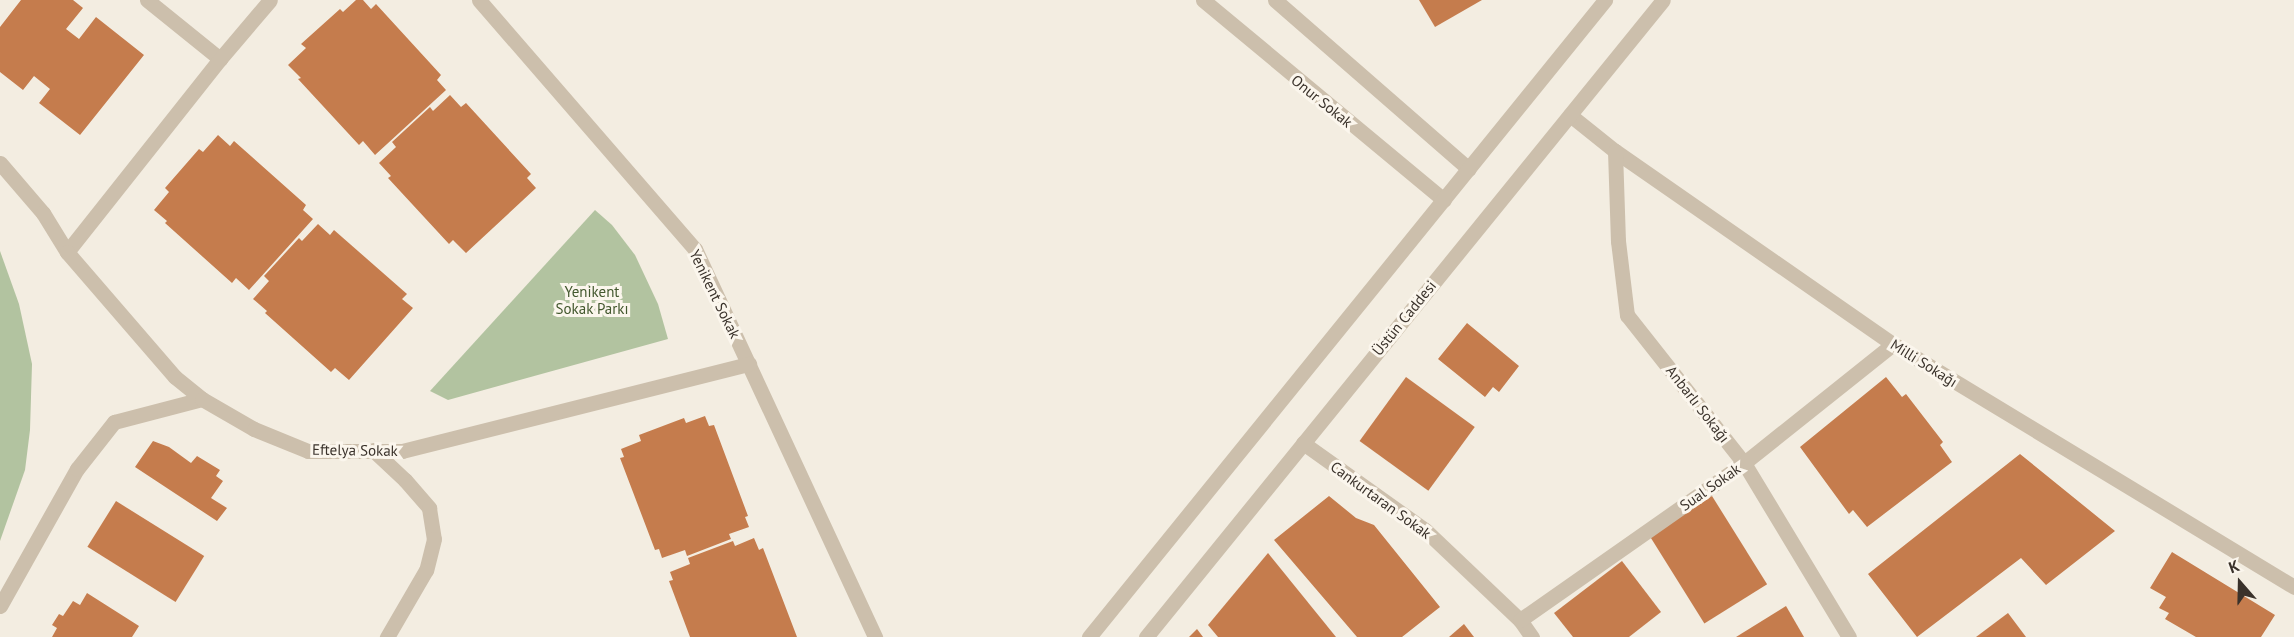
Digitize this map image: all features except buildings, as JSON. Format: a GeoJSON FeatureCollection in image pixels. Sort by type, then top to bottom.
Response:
{"type":"FeatureCollection","features":[{"type":"Feature","properties":{"kind":"street"},"geometry":{"type":"LineString","coordinates":[[147,0],[220,59]]}},
{"type":"Feature","properties":{"kind":"street"},"geometry":{"type":"LineString","coordinates":[[68,252],[220,59],[270,0]]}},
{"type":"Feature","properties":{"kind":"street","name":"Yenikent Sokak"},"geometry":{"type":"LineString","coordinates":[[479,0],[695,249],[875,637]]}},
{"type":"Feature","properties":{"kind":"street","name":"Onur Sokak"},"geometry":{"type":"LineString","coordinates":[[1203,0],[1444,200]]}},
{"type":"Feature","properties":{"kind":"street"},"geometry":{"type":"LineString","coordinates":[[1275,0],[1469,169]]}},
{"type":"Feature","properties":{"kind":"street"},"geometry":{"type":"LineString","coordinates":[[1089,637],[1605,0]]}},
{"type":"Feature","properties":{"kind":"street","name":"Üstün Caddesi"},"geometry":{"type":"LineString","coordinates":[[1146,637],[1663,0]]}},
{"type":"Feature","properties":{"kind":"street","name":"Milli Sokağı"},"geometry":{"type":"LineString","coordinates":[[1570,115],[1614,151],[1893,344],[2294,587]]}},
{"type":"Feature","properties":{"kind":"street","name":"Anbarlı Sokağı"},"geometry":{"type":"LineString","coordinates":[[1614,151],[1618,241],[1627,315],[1744,464],[1849,637]]}},
{"type":"Feature","properties":{"kind":"street","name":"Eftelya Sokak"},"geometry":{"type":"LineString","coordinates":[[0,163],[43,213],[68,252],[175,377],[202,399],[254,429],[308,451],[402,451],[748,364]]}},
{"type":"Feature","properties":{"kind":"street","name":"Sual Sokak"},"geometry":{"type":"LineString","coordinates":[[1520,620],[1744,464],[1893,344]]}},
{"type":"Feature","properties":{"kind":"street"},"geometry":{"type":"LineString","coordinates":[[0,606],[77,469],[114,422],[202,399]]}},
{"type":"Feature","properties":{"kind":"street","name":"Cankurtaran Sokak"},"geometry":{"type":"LineString","coordinates":[[1303,443],[1425,530],[1520,620],[1532,637]]}},
{"type":"Feature","properties":{"kind":"street"},"geometry":{"type":"LineString","coordinates":[[373,450],[405,480],[429,508],[434,539],[426,570],[387,637]]}},
{"type":"Feature","properties":{"kind":"green space","name":"Yenikent Sokak Parkı"},"geometry":{"type":"Polygon","coordinates":[[[595,210],[612,225],[635,255],[658,304],[668,339],[448,400],[430,391],[595,210]]]}},
{"type":"Feature","properties":{"kind":"green space"},"geometry":{"type":"Polygon","coordinates":[[[0,251],[19,304],[32,364],[30,430],[25,470],[0,541],[0,251]]]}}]}
